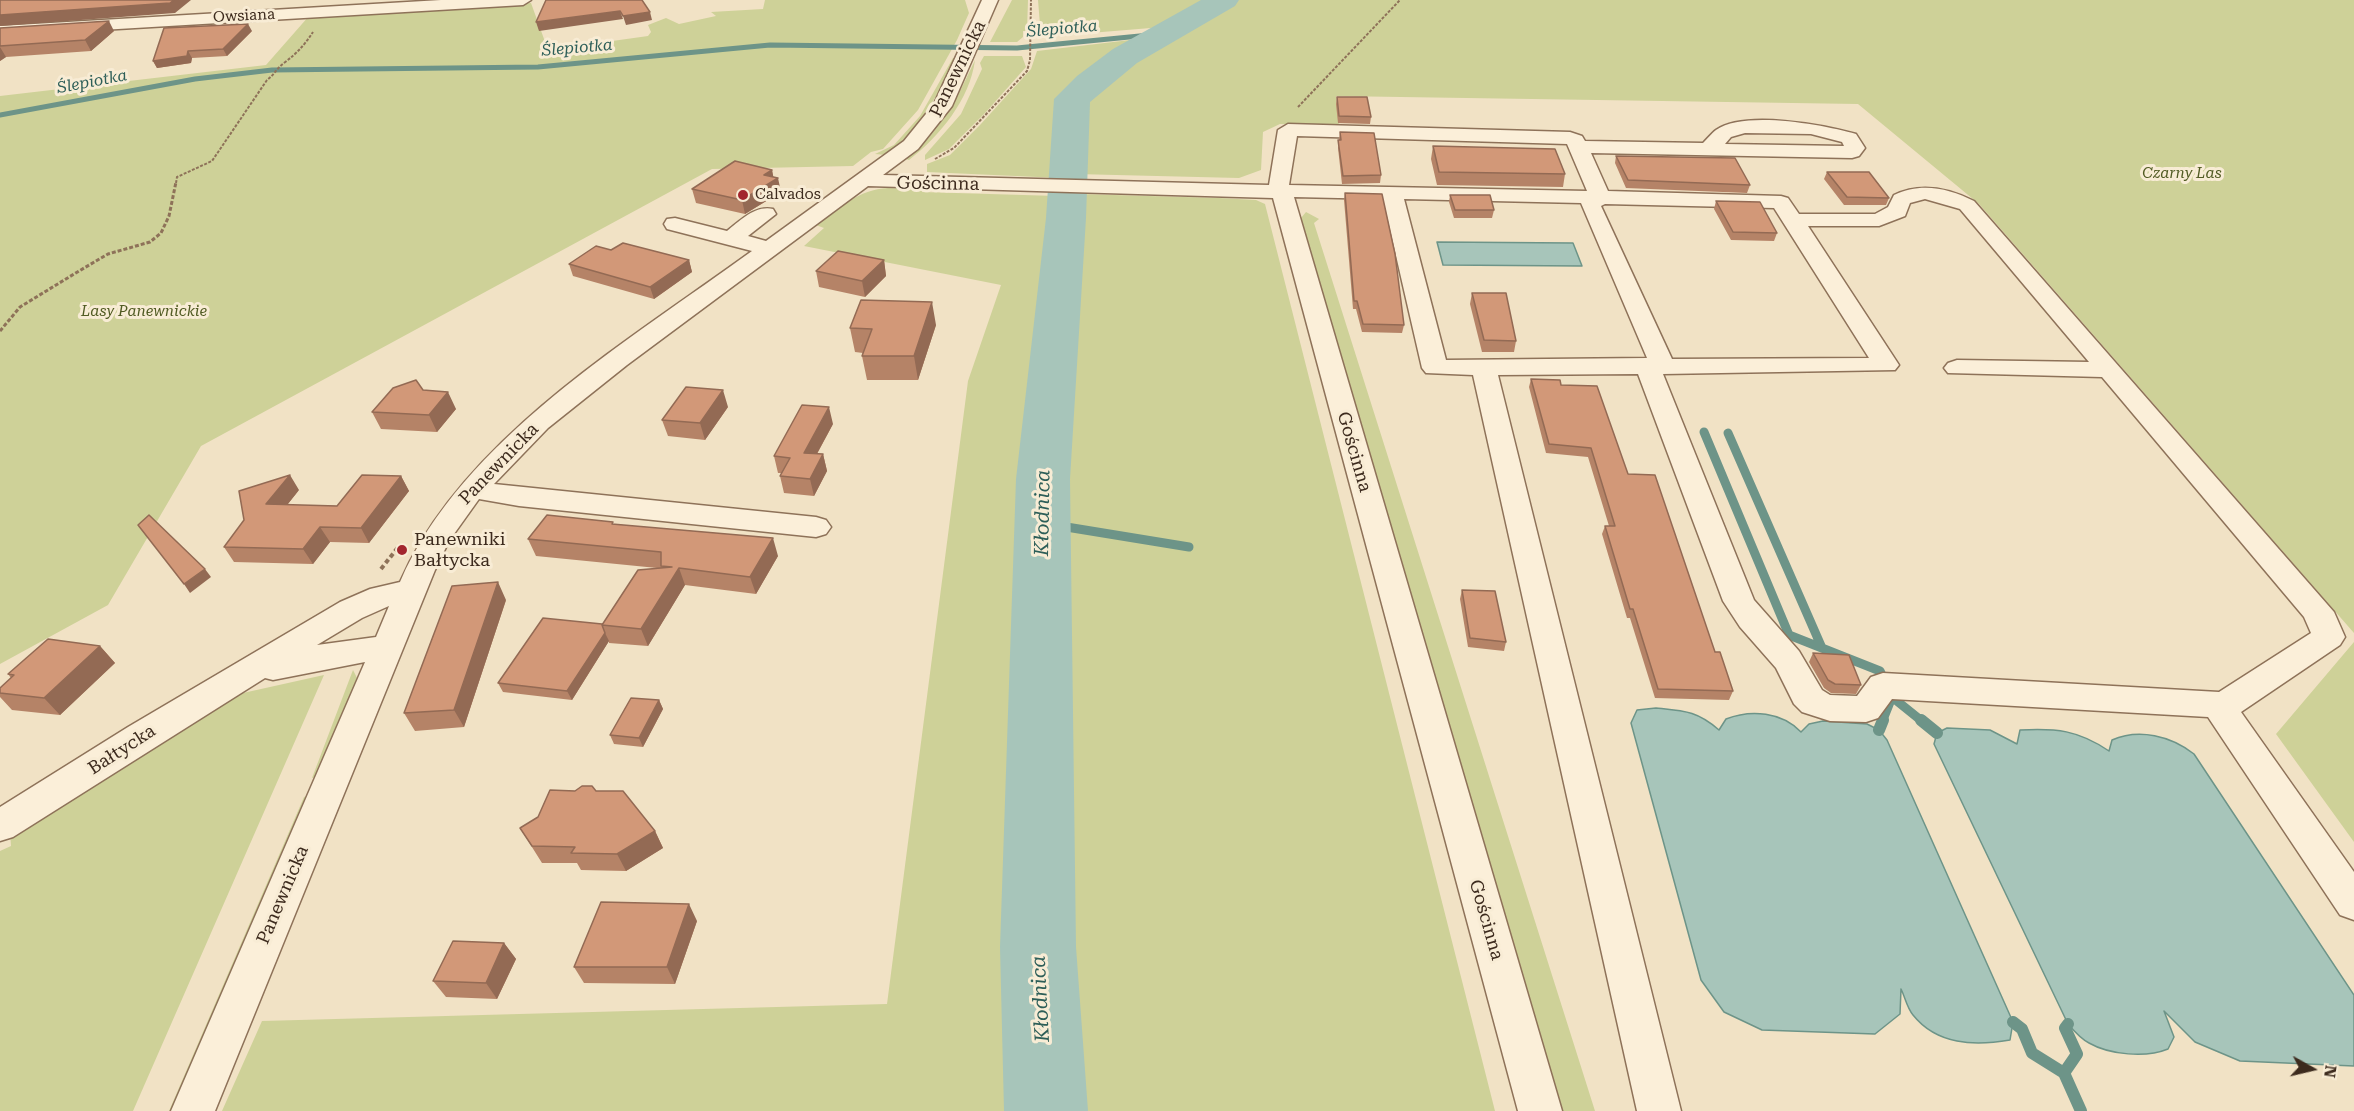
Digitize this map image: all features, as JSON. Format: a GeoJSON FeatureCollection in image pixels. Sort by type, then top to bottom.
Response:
{"type":"FeatureCollection","features":[{"type":"Feature","properties":{"kind":"street","name":"Owsiana"},"geometry":{"type":"LineString","coordinates":[[0,31],[523,0]]}},
{"type":"Feature","properties":{"kind":"street","name":"Panewnicka"},"geometry":{"type":"LineString","coordinates":[[193,1111],[386,647],[436,538],[472,489],[508,450],[560,405],[911,145],[943,106],[971,46],[988,1]]}},
{"type":"Feature","properties":{"kind":"street"},"geometry":{"type":"LineString","coordinates":[[1578,147],[1852,152],[1855,148],[1849,138],[1812,128],[1743,127],[1724,133],[1709,149]]}},
{"type":"Feature","properties":{"kind":"street"},"geometry":{"type":"LineString","coordinates":[[1392,193],[1435,368],[1886,365],[1781,202],[1599,197],[1392,193],[1278,191],[1288,130],[1570,138],[1575,140],[1599,197]]}},
{"type":"Feature","properties":{"kind":"street","name":"Gościnna"},"geometry":{"type":"LineString","coordinates":[[866,180],[899,183],[1278,191],[1283,197],[1539,1111]]}},
{"type":"Feature","properties":{"kind":"street"},"geometry":{"type":"LineString","coordinates":[[1793,220],[1879,220],[1897,211],[1901,199],[1909,194],[1928,193],[1952,197],[1967,205],[2318,612],[2329,637],[2226,705],[2223,713],[2354,903]]}},
{"type":"Feature","properties":{"kind":"street"},"geometry":{"type":"LineString","coordinates":[[1599,197],[1590,205],[1655,366],[1739,601],[1749,620],[1778,646],[1794,669],[1806,695],[1818,705],[1866,709],[1873,702],[1878,690],[1887,686],[2226,705]]}},
{"type":"Feature","properties":{"kind":"street"},"geometry":{"type":"LineString","coordinates":[[731,238],[765,214]]}},
{"type":"Feature","properties":{"kind":"street"},"geometry":{"type":"LineString","coordinates":[[675,224],[771,249]]}},
{"type":"Feature","properties":{"kind":"street"},"geometry":{"type":"LineString","coordinates":[[1484,368],[1659,1111]]}},
{"type":"Feature","properties":{"kind":"street"},"geometry":{"type":"LineString","coordinates":[[1957,368],[2110,370]]}},
{"type":"Feature","properties":{"kind":"street"},"geometry":{"type":"LineString","coordinates":[[472,489],[816,527]]}},
{"type":"Feature","properties":{"kind":"street","name":"Bałtycka"},"geometry":{"type":"LineString","coordinates":[[0,826],[140,737],[366,602],[411,590]]}},
{"type":"Feature","properties":{"kind":"street","name":"Bałtycka"},"geometry":{"type":"LineString","coordinates":[[244,675],[319,657],[386,647]]}},
{"type":"Feature","properties":{"kind":"path"},"geometry":{"type":"LineString","coordinates":[[928,162],[948,153],[1024,74],[1030,60],[1031,0]]}},
{"type":"Feature","properties":{"kind":"path"},"geometry":{"type":"LineString","coordinates":[[1288,130],[1294,112],[1338,62],[1400,0]]}},
{"type":"Feature","properties":{"kind":"path"},"geometry":{"type":"LineString","coordinates":[[0,331],[20,307],[59,283],[108,254],[150,242],[161,233],[169,216],[177,177],[212,160],[267,80],[276,74],[281,65],[300,52],[323,12]]}},
{"type":"Feature","properties":{"kind":"green space","name":"Lasy Panewnickie"},"geometry":{"type":"Polygon","coordinates":[[[765,0],[965,0],[969,13],[957,40],[918,110],[883,149],[871,152],[853,166],[712,169],[201,446],[108,605],[0,664],[0,96],[266,65],[309,16],[531,3],[548,50],[648,36],[651,32],[648,25],[666,18],[679,24],[716,16],[711,12],[763,9],[765,0]]]}},
{"type":"Feature","properties":{"kind":"green space"},"geometry":{"type":"Polygon","coordinates":[[[1012,0],[1028,0],[1027,31],[1023,31],[1023,37],[1017,42],[990,42],[1012,0]]]}},
{"type":"Feature","properties":{"kind":"green space"},"geometry":{"type":"Polygon","coordinates":[[[1038,0],[1208,0],[1163,27],[1041,37],[1038,0]]]}},
{"type":"Feature","properties":{"kind":"green space","name":"Czarny Las"},"geometry":{"type":"Polygon","coordinates":[[[1230,0],[2354,0],[2354,633],[1979,204],[1858,104],[1336,96],[1339,125],[1280,124],[1263,132],[1261,170],[1239,178],[1075,174],[1079,100],[1095,84],[1131,57],[1230,0]]]}},
{"type":"Feature","properties":{"kind":"green space"},"geometry":{"type":"Polygon","coordinates":[[[1147,38],[1088,76],[1064,105],[1060,178],[927,172],[927,164],[950,155],[1031,69],[1037,51],[1147,38]]]}},
{"type":"Feature","properties":{"kind":"green space"},"geometry":{"type":"Polygon","coordinates":[[[984,56],[1022,56],[1026,67],[949,149],[925,160],[925,155],[961,114],[982,69],[980,63],[984,56]]]}},
{"type":"Feature","properties":{"kind":"green space"},"geometry":{"type":"Polygon","coordinates":[[[953,58],[956,58],[919,123],[887,155],[875,154],[894,145],[920,116],[953,58]]]}},
{"type":"Feature","properties":{"kind":"green space"},"geometry":{"type":"Polygon","coordinates":[[[975,60],[967,89],[952,116],[932,140],[909,160],[906,159],[929,138],[938,126],[975,60]]]}},
{"type":"Feature","properties":{"kind":"green space"},"geometry":{"type":"Polygon","coordinates":[[[877,189],[923,189],[922,192],[1057,196],[1028,492],[1023,951],[1026,1111],[222,1111],[262,1021],[887,1004],[968,381],[1001,285],[804,246],[824,228],[816,225],[841,207],[858,196],[877,189]]]}},
{"type":"Feature","properties":{"kind":"green space"},"geometry":{"type":"Polygon","coordinates":[[[1079,194],[1219,198],[1256,200],[1265,204],[1495,1111],[1057,1111],[1053,905],[1053,476],[1079,194]]]}},
{"type":"Feature","properties":{"kind":"green space"},"geometry":{"type":"Polygon","coordinates":[[[1306,212],[1319,219],[1314,223],[1595,1111],[1562,1111],[1301,218],[1306,212]]]}},
{"type":"Feature","properties":{"kind":"green space"},"geometry":{"type":"Polygon","coordinates":[[[2354,642],[2354,842],[2276,734],[2354,642]]]}},
{"type":"Feature","properties":{"kind":"green space"},"geometry":{"type":"Polygon","coordinates":[[[353,670],[357,678],[316,777],[312,778],[353,670]]]}},
{"type":"Feature","properties":{"kind":"green space"},"geometry":{"type":"Polygon","coordinates":[[[324,675],[133,1111],[0,1111],[0,851],[11,846],[10,831],[234,695],[324,675]]]}},
{"type":"Feature","properties":{"kind":"green space"},"geometry":{"type":"Polygon","coordinates":[[[308,796],[172,1111],[169,1111],[304,797],[308,796]]]}},
{"type":"Feature","properties":{"kind":"water"},"geometry":{"type":"Polygon","coordinates":[[[1437,242],[1573,243],[1582,266],[1443,265],[1437,242]]]}},
{"type":"Feature","properties":{"kind":"water"},"geometry":{"type":"Polygon","coordinates":[[[1656,708],[1697,715],[1719,730],[1726,719],[1756,713],[1776,716],[1801,732],[1809,724],[1823,721],[1867,724],[1879,730],[1887,740],[2013,1022],[2010,1040],[1970,1043],[1945,1038],[1923,1025],[1913,1015],[1901,989],[1900,1014],[1875,1034],[1762,1030],[1724,1012],[1701,980],[1631,723],[1637,710],[1656,708]]]}},
{"type":"Feature","properties":{"kind":"water"},"geometry":{"type":"Polygon","coordinates":[[[1947,728],[1990,730],[2017,744],[2020,730],[2056,730],[2077,735],[2109,751],[2112,740],[2122,736],[2144,734],[2165,738],[2194,754],[2354,995],[2354,1066],[2240,1061],[2195,1042],[2164,1011],[2174,1037],[2168,1049],[2159,1052],[2117,1053],[2098,1047],[2080,1037],[2068,1024],[1934,744],[1937,733],[1947,728]]]}},
{"type":"Feature","properties":{"kind":"building"},"geometry":{"type":"Polygon","coordinates":[[[0,0],[174,0],[170,3],[0,15],[0,0]]]}},
{"type":"Feature","properties":{"kind":"building"},"geometry":{"type":"Polygon","coordinates":[[[546,0],[642,0],[650,12],[623,16],[620,11],[536,22],[546,0]]]}},
{"type":"Feature","properties":{"kind":"building"},"geometry":{"type":"Polygon","coordinates":[[[109,21],[85,40],[0,46],[0,28],[109,21]]]}},
{"type":"Feature","properties":{"kind":"building"},"geometry":{"type":"Polygon","coordinates":[[[248,24],[223,49],[188,51],[187,56],[153,61],[164,28],[248,24]]]}},
{"type":"Feature","properties":{"kind":"building"},"geometry":{"type":"Polygon","coordinates":[[[1337,97],[1367,97],[1371,117],[1339,116],[1337,97]]]}},
{"type":"Feature","properties":{"kind":"building"},"geometry":{"type":"Polygon","coordinates":[[[1340,132],[1374,133],[1381,175],[1343,176],[1338,140],[1341,140],[1340,132]]]}},
{"type":"Feature","properties":{"kind":"building"},"geometry":{"type":"Polygon","coordinates":[[[1433,146],[1555,149],[1565,174],[1439,172],[1433,146]]]}},
{"type":"Feature","properties":{"kind":"building"},"geometry":{"type":"Polygon","coordinates":[[[1616,156],[1735,158],[1750,185],[1628,180],[1616,156]]]}},
{"type":"Feature","properties":{"kind":"building"},"geometry":{"type":"Polygon","coordinates":[[[735,161],[772,170],[764,175],[778,178],[742,200],[692,189],[735,161]]]}},
{"type":"Feature","properties":{"kind":"building"},"geometry":{"type":"Polygon","coordinates":[[[1827,172],[1869,172],[1889,198],[1847,197],[1827,172]]]}},
{"type":"Feature","properties":{"kind":"building"},"geometry":{"type":"Polygon","coordinates":[[[1345,193],[1382,194],[1395,254],[1404,325],[1363,324],[1357,301],[1354,301],[1345,193]]]}},
{"type":"Feature","properties":{"kind":"building"},"geometry":{"type":"Polygon","coordinates":[[[1450,195],[1490,195],[1494,210],[1455,210],[1450,195]]]}},
{"type":"Feature","properties":{"kind":"building"},"geometry":{"type":"Polygon","coordinates":[[[1716,201],[1760,202],[1777,233],[1733,232],[1716,201]]]}},
{"type":"Feature","properties":{"kind":"building"},"geometry":{"type":"Polygon","coordinates":[[[623,243],[689,260],[650,287],[569,264],[596,246],[611,250],[623,243]]]}},
{"type":"Feature","properties":{"kind":"building"},"geometry":{"type":"Polygon","coordinates":[[[838,251],[884,260],[862,281],[816,271],[838,251]]]}},
{"type":"Feature","properties":{"kind":"building"},"geometry":{"type":"Polygon","coordinates":[[[1472,293],[1506,293],[1516,341],[1484,340],[1472,293]]]}},
{"type":"Feature","properties":{"kind":"building"},"geometry":{"type":"Polygon","coordinates":[[[861,300],[932,302],[914,356],[862,356],[872,329],[850,328],[861,300]]]}},
{"type":"Feature","properties":{"kind":"building"},"geometry":{"type":"Polygon","coordinates":[[[1531,379],[1560,380],[1561,385],[1597,386],[1628,474],[1655,475],[1715,652],[1720,652],[1733,691],[1658,689],[1633,609],[1630,609],[1605,526],[1615,526],[1591,448],[1549,444],[1531,379]]]}},
{"type":"Feature","properties":{"kind":"building"},"geometry":{"type":"Polygon","coordinates":[[[416,380],[423,390],[448,392],[429,415],[372,412],[393,388],[416,380]]]}},
{"type":"Feature","properties":{"kind":"building"},"geometry":{"type":"Polygon","coordinates":[[[686,387],[723,390],[700,423],[662,420],[686,387]]]}},
{"type":"Feature","properties":{"kind":"building"},"geometry":{"type":"Polygon","coordinates":[[[802,405],[829,407],[804,453],[823,454],[810,479],[780,476],[790,458],[774,456],[802,405]]]}},
{"type":"Feature","properties":{"kind":"building"},"geometry":{"type":"Polygon","coordinates":[[[290,475],[266,504],[337,506],[362,475],[401,476],[361,528],[320,527],[303,549],[224,547],[244,520],[239,491],[290,475]]]}},
{"type":"Feature","properties":{"kind":"building"},"geometry":{"type":"Polygon","coordinates":[[[149,515],[205,569],[184,584],[138,525],[149,515]]]}},
{"type":"Feature","properties":{"kind":"building"},"geometry":{"type":"Polygon","coordinates":[[[547,515],[613,522],[612,524],[773,538],[750,577],[679,568],[641,629],[602,625],[638,570],[672,567],[661,566],[661,552],[528,539],[547,515]]]}},
{"type":"Feature","properties":{"kind":"building"},"geometry":{"type":"Polygon","coordinates":[[[498,582],[454,710],[404,713],[452,586],[498,582]]]}},
{"type":"Feature","properties":{"kind":"building"},"geometry":{"type":"Polygon","coordinates":[[[1462,590],[1495,591],[1506,642],[1470,638],[1462,590]]]}},
{"type":"Feature","properties":{"kind":"building"},"geometry":{"type":"Polygon","coordinates":[[[543,618],[602,624],[605,633],[567,691],[498,683],[543,618]]]}},
{"type":"Feature","properties":{"kind":"building"},"geometry":{"type":"Polygon","coordinates":[[[48,639],[100,646],[44,698],[0,693],[0,688],[14,675],[8,674],[48,639]]]}},
{"type":"Feature","properties":{"kind":"building"},"geometry":{"type":"Polygon","coordinates":[[[1813,653],[1849,655],[1861,685],[1835,684],[1828,680],[1813,653]]]}},
{"type":"Feature","properties":{"kind":"building"},"geometry":{"type":"Polygon","coordinates":[[[631,698],[659,700],[639,738],[610,735],[631,698]]]}},
{"type":"Feature","properties":{"kind":"building"},"geometry":{"type":"Polygon","coordinates":[[[582,786],[592,786],[596,791],[623,791],[655,831],[617,854],[571,853],[575,847],[532,846],[520,828],[538,817],[550,790],[575,791],[582,786]]]}},
{"type":"Feature","properties":{"kind":"building"},"geometry":{"type":"Polygon","coordinates":[[[601,902],[689,904],[667,967],[574,967],[601,902]]]}},
{"type":"Feature","properties":{"kind":"building"},"geometry":{"type":"Polygon","coordinates":[[[453,941],[504,943],[486,983],[433,981],[453,941]]]}},
{"type":"Feature","properties":{"kind":"waterway","name":"Kłodnica"},"geometry":{"type":"LineString","coordinates":[[1046,1111],[1038,947],[1043,479],[1066,218],[1072,99],[1106,69],[1125,56],[1224,0]]}},
{"type":"Feature","properties":{"kind":"waterway","name":"Ślepiotka"},"geometry":{"type":"LineString","coordinates":[[0,115],[195,79],[272,70],[538,67],[770,45],[1017,48],[1160,34]]}},
{"type":"Feature","properties":{"kind":"waterway"},"geometry":{"type":"LineString","coordinates":[[1704,432],[1789,635],[1880,671],[1892,697]]}},
{"type":"Feature","properties":{"kind":"waterway"},"geometry":{"type":"LineString","coordinates":[[1728,433],[1822,648]]}},
{"type":"Feature","properties":{"kind":"waterway"},"geometry":{"type":"LineString","coordinates":[[1042,523],[1189,547]]}},
{"type":"Feature","properties":{"kind":"waterway"},"geometry":{"type":"LineString","coordinates":[[1882,722],[1892,697]]}},
{"type":"Feature","properties":{"kind":"waterway"},"geometry":{"type":"LineString","coordinates":[[1892,697],[1923,722]]}},
{"type":"Feature","properties":{"kind":"waterway"},"geometry":{"type":"LineString","coordinates":[[1879,730],[1883,720]]}},
{"type":"Feature","properties":{"kind":"waterway"},"geometry":{"type":"LineString","coordinates":[[1921,720],[1937,733]]}},
{"type":"Feature","properties":{"kind":"waterway"},"geometry":{"type":"LineString","coordinates":[[2013,1022],[2022,1029],[2032,1053],[2064,1073]]}},
{"type":"Feature","properties":{"kind":"waterway"},"geometry":{"type":"LineString","coordinates":[[2064,1073],[2077,1054],[2065,1028],[2068,1024]]}},
{"type":"Feature","properties":{"kind":"waterway"},"geometry":{"type":"LineString","coordinates":[[2064,1073],[2081,1111]]}},
{"type":"Feature","properties":{"kind":"place","name":"Calvados"},"geometry":{"type":"Point","coordinates":[743,195]}},
{"type":"Feature","properties":{"kind":"place","name":"Panewniki Bałtycka"},"geometry":{"type":"Point","coordinates":[402,550]}}]}
